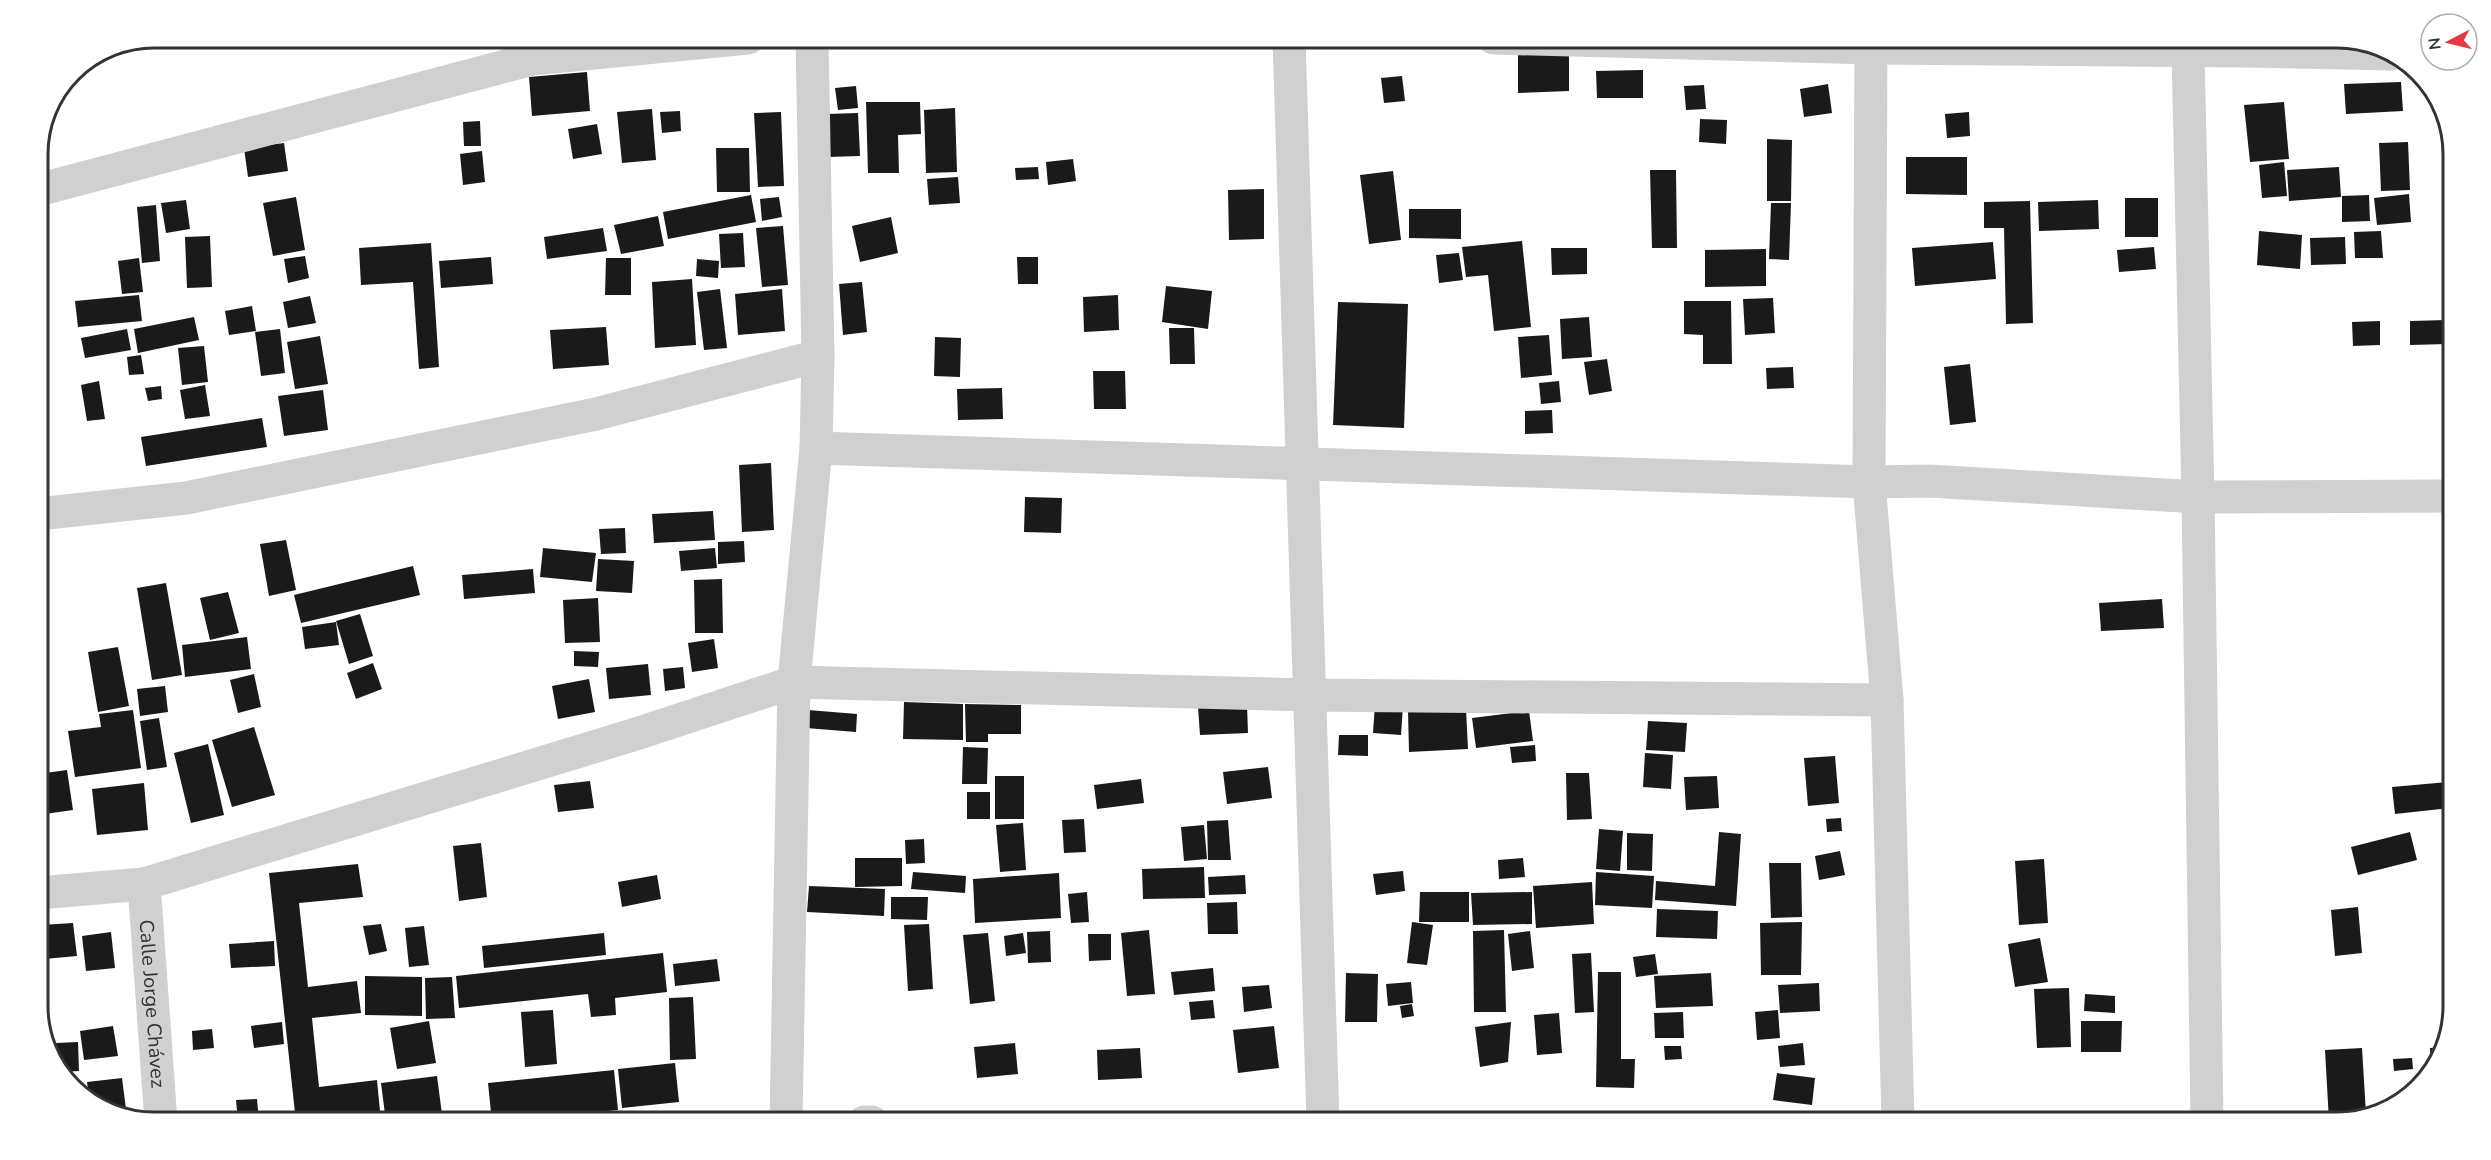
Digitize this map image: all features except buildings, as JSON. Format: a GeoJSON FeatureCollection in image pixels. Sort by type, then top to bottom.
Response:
{"type":"FeatureCollection","features":[{"type":"Feature","properties":{"kind":"street"},"geometry":{"type":"LineString","coordinates":[[48,187],[530,48]]}},
{"type":"Feature","properties":{"kind":"street"},"geometry":{"type":"LineString","coordinates":[[786,1112],[794,682],[816,448],[818,356],[812,48]]}},
{"type":"Feature","properties":{"kind":"street"},"geometry":{"type":"LineString","coordinates":[[1289,48],[1323,1112]]}},
{"type":"Feature","properties":{"kind":"street"},"geometry":{"type":"LineString","coordinates":[[1871,48],[1869,482],[1887,700],[1898,1112]]}},
{"type":"Feature","properties":{"kind":"street"},"geometry":{"type":"LineString","coordinates":[[2069,48],[2188,51],[2213,48]]}},
{"type":"Feature","properties":{"kind":"street"},"geometry":{"type":"LineString","coordinates":[[2305,48],[2365,52]]}},
{"type":"Feature","properties":{"kind":"street"},"geometry":{"type":"LineString","coordinates":[[2188,51],[2198,497],[2207,1112]]}},
{"type":"Feature","properties":{"kind":"street"},"geometry":{"type":"LineString","coordinates":[[48,513],[186,498],[596,414],[818,356]]}},
{"type":"Feature","properties":{"kind":"street"},"geometry":{"type":"LineString","coordinates":[[816,448],[1869,482],[1930,482],[2198,497],[2443,496]]}},
{"type":"Feature","properties":{"kind":"street"},"geometry":{"type":"LineString","coordinates":[[48,892],[144,884],[636,734],[794,682],[1308,695],[1887,700]]}},
{"type":"Feature","properties":{"kind":"street","name":"Calle Jorge Chávez"},"geometry":{"type":"LineString","coordinates":[[144,884],[160,1112]]}}]}
